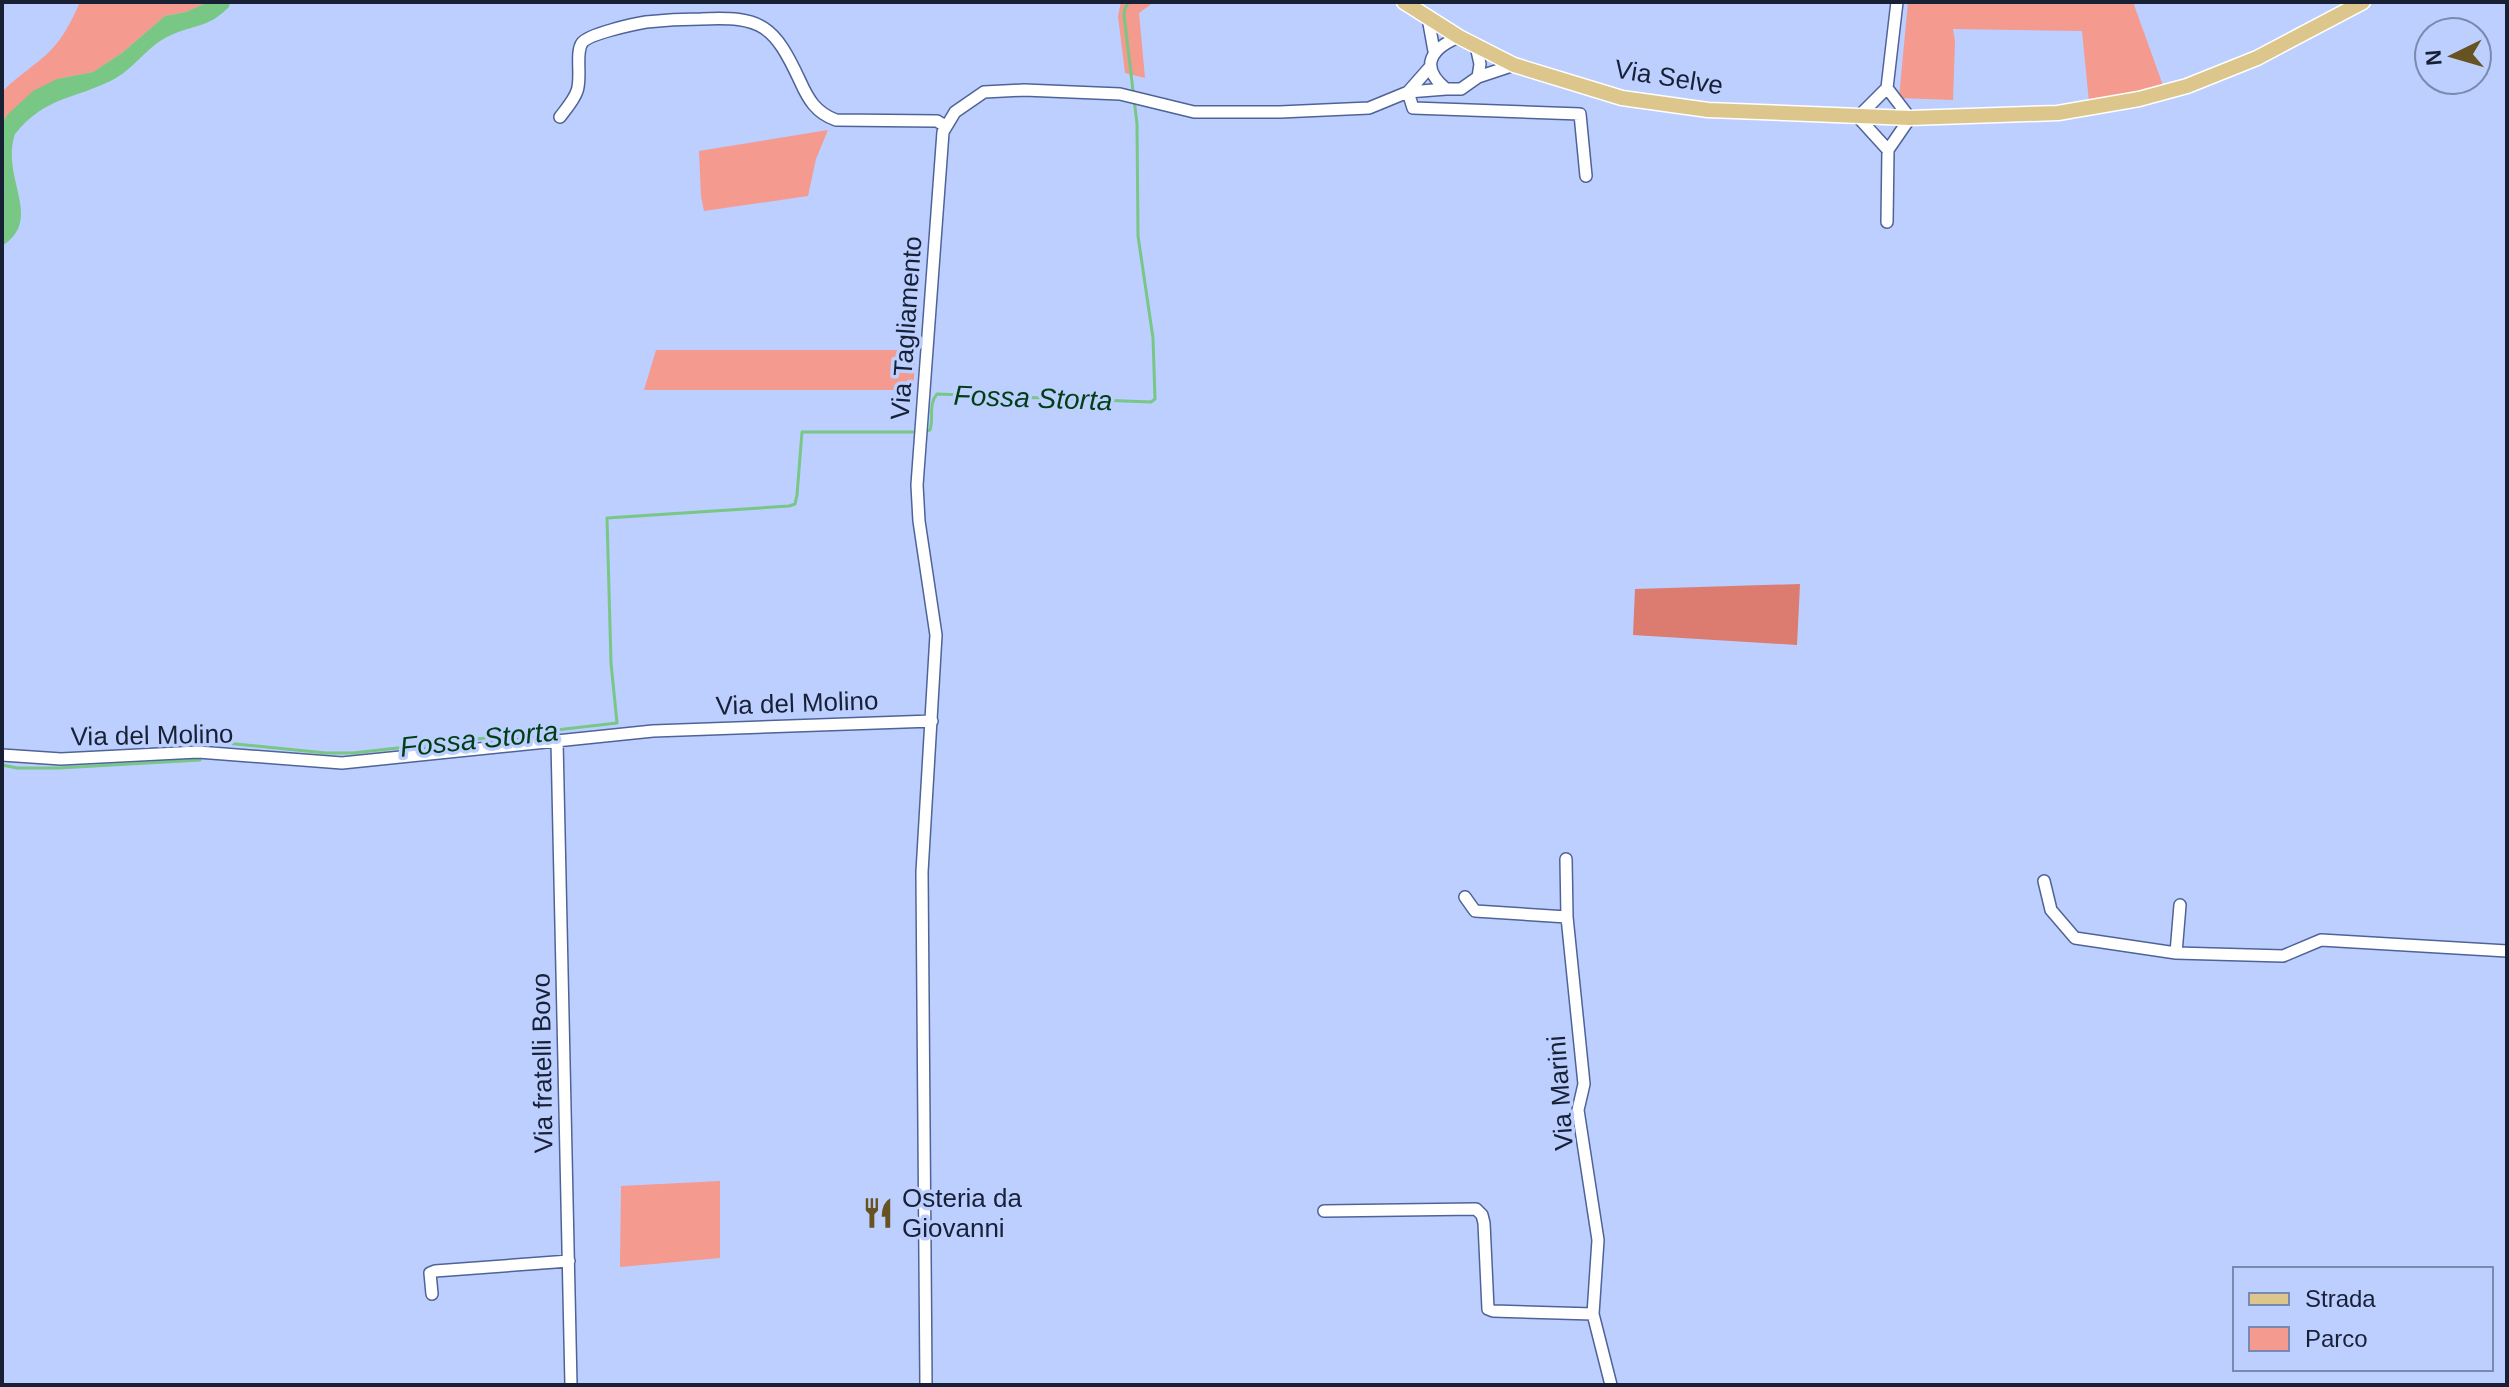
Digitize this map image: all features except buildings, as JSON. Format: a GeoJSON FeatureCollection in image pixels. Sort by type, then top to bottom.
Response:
{"type":"FeatureCollection","features":[{"type":"Feature","properties":{"kind":"main road"},"geometry":{"type":"LineString","coordinates":[[1404,2],[1476,46]]}},
{"type":"Feature","properties":{"kind":"main road","name":"Via Selve"},"geometry":{"type":"LineString","coordinates":[[1476,46],[1514,65],[1622,98],[1708,110],[1910,118],[2058,113],[2152,96],[2187,86],[2257,58],[2363,2]]}},
{"type":"Feature","properties":{"kind":"street"},"geometry":{"type":"LineString","coordinates":[[1888,150],[1858,117],[1887,88],[1897,2]]}},
{"type":"Feature","properties":{"kind":"street"},"geometry":{"type":"LineString","coordinates":[[560,117],[577,93],[580,47],[586,39],[658,21],[735,18],[758,23],[775,38],[815,107],[826,117],[836,120],[937,121],[945,126],[955,112],[984,92],[1024,90],[1120,94],[1194,112],[1369,108],[1408,92],[1461,89],[1478,77],[1514,65]]}},
{"type":"Feature","properties":{"kind":"street"},"geometry":{"type":"LineString","coordinates":[[1408,92],[1430,67],[1434,51],[1428,18]]}},
{"type":"Feature","properties":{"kind":"street"},"geometry":{"type":"LineString","coordinates":[[1434,51],[1443,43],[1459,37]]}},
{"type":"Feature","properties":{"kind":"street"},"geometry":{"type":"LineString","coordinates":[[1476,46],[1480,64],[1478,77]]}},
{"type":"Feature","properties":{"kind":"street"},"geometry":{"type":"LineString","coordinates":[[1430,67],[1446,89]]}},
{"type":"Feature","properties":{"kind":"street"},"geometry":{"type":"LineString","coordinates":[[1887,88],[1910,118],[1888,150],[1887,222]]}},
{"type":"Feature","properties":{"kind":"street"},"geometry":{"type":"LineString","coordinates":[[1408,92],[1413,108],[1580,114],[1586,176]]}},
{"type":"Feature","properties":{"kind":"street","name":"Via Tagliamento"},"geometry":{"type":"LineString","coordinates":[[932,721],[936,635],[917,504],[920,431],[945,126]]}},
{"type":"Feature","properties":{"kind":"street"},"geometry":{"type":"LineString","coordinates":[[926,1385],[922,872],[932,721]]}},
{"type":"Feature","properties":{"kind":"street","name":"Via del Molino"},"geometry":{"type":"LineString","coordinates":[[2,755],[61,759],[223,753],[342,763],[653,731],[932,721]]}},
{"type":"Feature","properties":{"kind":"street","name":"Via fratelli Bovo"},"geometry":{"type":"LineString","coordinates":[[557,741],[571,1385]]}},
{"type":"Feature","properties":{"kind":"street","name":"Via Marini"},"geometry":{"type":"LineString","coordinates":[[1566,859],[1567,917],[1584,1084],[1578,1110],[1598,1240],[1593,1314],[1611,1385]]}},
{"type":"Feature","properties":{"kind":"street"},"geometry":{"type":"LineString","coordinates":[[2044,881],[2051,910],[2075,938],[2176,953],[2283,956],[2321,940],[2507,951]]}},
{"type":"Feature","properties":{"kind":"street"},"geometry":{"type":"LineString","coordinates":[[1465,897],[1475,911],[1567,917]]}},
{"type":"Feature","properties":{"kind":"street"},"geometry":{"type":"LineString","coordinates":[[2176,953],[2180,905]]}},
{"type":"Feature","properties":{"kind":"street"},"geometry":{"type":"LineString","coordinates":[[1324,1211],[1476,1209],[1484,1218],[1488,1309],[1593,1314]]}},
{"type":"Feature","properties":{"kind":"street"},"geometry":{"type":"LineString","coordinates":[[432,1294],[430,1273],[435,1271],[569,1261]]}},
{"type":"Feature","properties":{"kind":"green space"},"geometry":{"type":"Polygon","coordinates":[[[80,2],[208,2],[186,12],[165,16],[122,53],[93,72],[57,79],[7,115],[2,124],[2,92],[55,46],[80,2]]]}},
{"type":"Feature","properties":{"kind":"green space"},"geometry":{"type":"Polygon","coordinates":[[[1121,2],[1154,2],[1139,13],[1145,78],[1125,73],[1118,16],[1121,2]]]}},
{"type":"Feature","properties":{"kind":"green space"},"geometry":{"type":"Polygon","coordinates":[[[1908,2],[2133,2],[2165,91],[2089,102],[2082,31],[1953,29],[1953,100],[1899,98],[1908,2]]]}},
{"type":"Feature","properties":{"kind":"green space"},"geometry":{"type":"Polygon","coordinates":[[[828,130],[816,159],[808,196],[704,211],[699,151],[828,130]]]}},
{"type":"Feature","properties":{"kind":"green space"},"geometry":{"type":"Polygon","coordinates":[[[656,350],[916,350],[913,390],[644,390],[656,350]]]}},
{"type":"Feature","properties":{"kind":"green space"},"geometry":{"type":"Polygon","coordinates":[[[720,1181],[720,1258],[620,1267],[621,1186],[720,1181]]]}},
{"type":"Feature","properties":{"kind":"shaded area"},"geometry":{"type":"Polygon","coordinates":[[[208,2],[230,2],[229,7],[214,19],[162,40],[116,78],[39,112],[15,134],[12,150],[21,210],[20,223],[14,235],[2,246],[2,124],[7,115],[33,91],[57,79],[93,72],[122,53],[165,16],[186,12],[208,2]]]}},
{"type":"Feature","properties":{"kind":"shaded area"},"geometry":{"type":"Polygon","coordinates":[[[1800,584],[1797,645],[1633,635],[1635,589],[1800,584]]]}},
{"type":"Feature","properties":{"kind":"waterway","name":"Fossa Storta"},"geometry":{"type":"LineString","coordinates":[[924,432],[930,430],[937,394],[1151,402],[1155,399],[1153,338],[1138,236],[1137,124],[1124,15],[1129,2]]}},
{"type":"Feature","properties":{"kind":"waterway","name":"Fossa Storta"},"geometry":{"type":"LineString","coordinates":[[200,747],[205,742],[215,742],[353,753],[617,723],[611,663],[607,518],[789,506],[795,504],[797,495],[802,432],[917,432]]}},
{"type":"Feature","properties":{"kind":"waterway","name":"Fossa Storta"},"geometry":{"type":"LineString","coordinates":[[2,765],[59,768],[201,758]]}},
{"type":"Feature","properties":{"kind":"place","name":"Osteria da Giovanni"},"geometry":{"type":"Point","coordinates":[878,1213]}}]}
